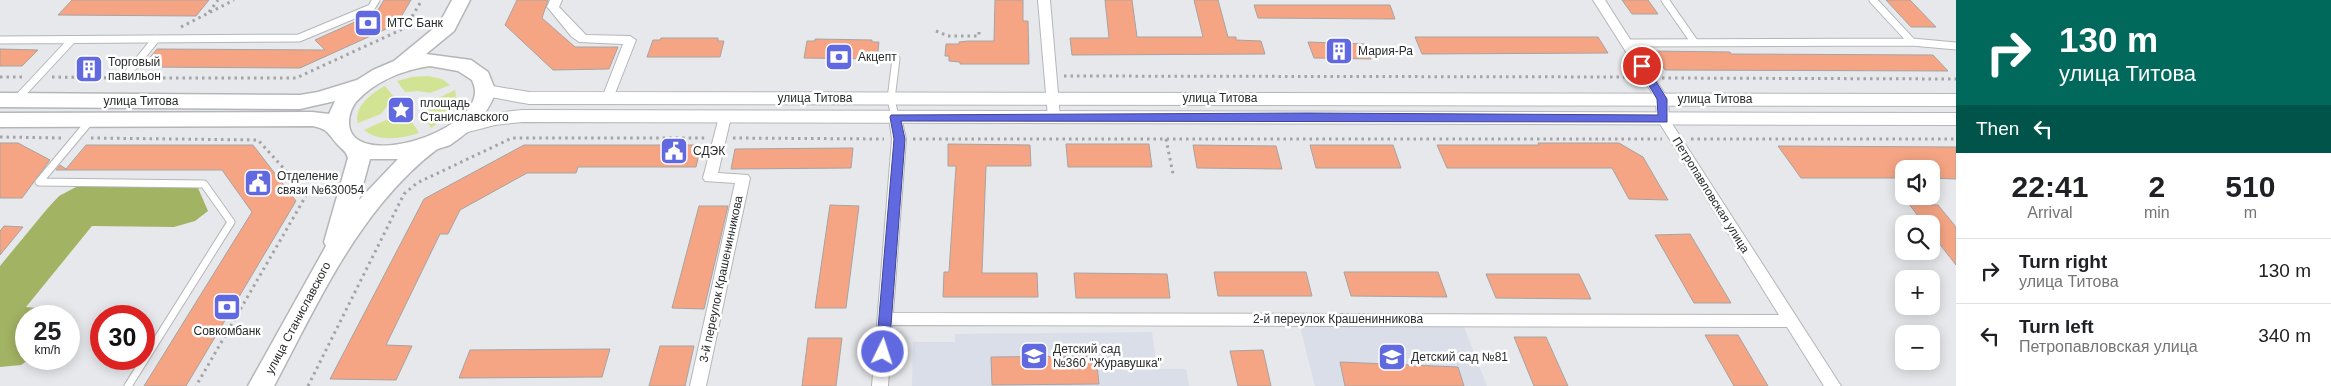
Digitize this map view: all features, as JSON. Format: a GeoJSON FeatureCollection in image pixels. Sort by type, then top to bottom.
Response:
{"type":"FeatureCollection","features":[{"type":"Feature","properties":{"kind":"main road"},"geometry":{"type":"LineString","coordinates":[[276,110],[320,100],[360,86],[399,66],[447,27],[461,0]]}},
{"type":"Feature","properties":{"kind":"main road"},"geometry":{"type":"LineString","coordinates":[[447,27],[457,62]]}},
{"type":"Feature","properties":{"kind":"main road"},"geometry":{"type":"LineString","coordinates":[[276,110],[326,121],[338,128],[355,147],[368,152],[409,152],[450,137],[464,127],[476,113],[486,91],[483,79],[474,70],[457,62],[430,60],[399,66]]}},
{"type":"Feature","properties":{"kind":"main road"},"geometry":{"type":"LineString","coordinates":[[338,128],[338,117],[341,110],[360,86]]}},
{"type":"Feature","properties":{"kind":"main road","name":"улица Титова"},"geometry":{"type":"LineString","coordinates":[[486,91],[529,98],[892,99],[1053,108],[1663,119],[1956,119]]}},
{"type":"Feature","properties":{"kind":"main road","name":"улица Титова"},"geometry":{"type":"LineString","coordinates":[[464,127],[495,118],[522,116],[895,117],[1053,108],[1662,99],[1956,100]]}},
{"type":"Feature","properties":{"kind":"main road","name":"улица Титова"},"geometry":{"type":"LineString","coordinates":[[8,100],[276,110]]}},
{"type":"Feature","properties":{"kind":"main road","name":"улица Титова"},"geometry":{"type":"LineString","coordinates":[[0,120],[91,120],[276,110]]}},
{"type":"Feature","properties":{"kind":"main road"},"geometry":{"type":"LineString","coordinates":[[334,250],[399,171],[428,146]]}},
{"type":"Feature","properties":{"kind":"main road"},"geometry":{"type":"LineString","coordinates":[[334,250],[357,168],[359,158],[355,147]]}},
{"type":"Feature","properties":{"kind":"main road","name":"улица Станиславского"},"geometry":{"type":"LineString","coordinates":[[261,386],[334,250]]}},
{"type":"Feature","properties":{"kind":"street"},"geometry":{"type":"LineString","coordinates":[[556,0],[553,7],[575,33],[584,39],[630,40],[608,98]]}},
{"type":"Feature","properties":{"kind":"street"},"geometry":{"type":"LineString","coordinates":[[1044,0],[1053,108]]}},
{"type":"Feature","properties":{"kind":"street","name":"Петропавловская улица"},"geometry":{"type":"LineString","coordinates":[[1599,0],[1662,99],[1663,119],[1675,139],[1833,386]]}},
{"type":"Feature","properties":{"kind":"street","name":"3-й переулок Крашенинникова"},"geometry":{"type":"LineString","coordinates":[[698,386],[743,178],[710,178],[725,117]]}},
{"type":"Feature","properties":{"kind":"street"},"geometry":{"type":"LineString","coordinates":[[880,386],[899,139],[895,117]]}},
{"type":"Feature","properties":{"kind":"street","name":"2-й переулок Крашенинникова"},"geometry":{"type":"LineString","coordinates":[[885,319],[1791,321]]}},
{"type":"Feature","properties":{"kind":"lane"},"geometry":{"type":"LineString","coordinates":[[0,40],[299,38],[371,8],[376,0]]}},
{"type":"Feature","properties":{"kind":"lane"},"geometry":{"type":"LineString","coordinates":[[1665,0],[1696,43]]}},
{"type":"Feature","properties":{"kind":"lane"},"geometry":{"type":"LineString","coordinates":[[1873,0],[1912,42]]}},
{"type":"Feature","properties":{"kind":"lane"},"geometry":{"type":"LineString","coordinates":[[124,78],[156,39]]}},
{"type":"Feature","properties":{"kind":"lane"},"geometry":{"type":"LineString","coordinates":[[8,100],[37,77],[72,40]]}},
{"type":"Feature","properties":{"kind":"lane"},"geometry":{"type":"LineString","coordinates":[[1626,43],[1912,42],[1956,46]]}},
{"type":"Feature","properties":{"kind":"lane"},"geometry":{"type":"LineString","coordinates":[[895,117],[892,99],[896,59]]}},
{"type":"Feature","properties":{"kind":"lane"},"geometry":{"type":"LineString","coordinates":[[91,120],[40,182],[204,184],[231,222],[128,386]]}},
{"type":"Feature","properties":{"kind":"path"},"geometry":{"type":"LineString","coordinates":[[208,13],[218,0]]}},
{"type":"Feature","properties":{"kind":"path"},"geometry":{"type":"LineString","coordinates":[[156,39],[234,0]]}},
{"type":"Feature","properties":{"kind":"path"},"geometry":{"type":"LineString","coordinates":[[0,77],[296,78],[406,28],[422,0]]}},
{"type":"Feature","properties":{"kind":"path"},"geometry":{"type":"LineString","coordinates":[[936,31],[948,36],[979,36],[979,32]]}},
{"type":"Feature","properties":{"kind":"path"},"geometry":{"type":"LineString","coordinates":[[1061,76],[1956,78]]}},
{"type":"Feature","properties":{"kind":"path"},"geometry":{"type":"LineString","coordinates":[[0,137],[258,140],[307,194],[196,386]]}},
{"type":"Feature","properties":{"kind":"path"},"geometry":{"type":"LineString","coordinates":[[308,386],[404,194],[417,183],[512,138],[1956,139]]}},
{"type":"Feature","properties":{"kind":"path"},"geometry":{"type":"LineString","coordinates":[[1166,139],[1173,174]]}},
{"type":"Feature","properties":{"kind":"shaded area","name":"Детский сад №81"},"geometry":{"type":"Polygon","coordinates":[[[1300,327],[1464,327],[1487,386],[1315,386],[1300,327]]]}},
{"type":"Feature","properties":{"kind":"shaded area","name":"Детский сад №360 \"Журавушка\""},"geometry":{"type":"Polygon","coordinates":[[[1152,332],[1157,369],[1186,369],[1189,386],[912,386],[913,342],[955,342],[955,334],[1152,332]]]}},
{"type":"Feature","properties":{"kind":"green space"},"geometry":{"type":"Polygon","coordinates":[[[428,76],[442,79],[450,85],[430,93],[418,91],[405,92],[397,81],[412,77],[428,76]]]}},
{"type":"Feature","properties":{"kind":"green space"},"geometry":{"type":"Polygon","coordinates":[[[385,86],[394,97],[381,114],[358,123],[358,111],[361,106],[370,96],[385,86]]]}},
{"type":"Feature","properties":{"kind":"green space"},"geometry":{"type":"Polygon","coordinates":[[[455,90],[456,96],[453,107],[441,121],[431,128],[424,116],[432,108],[434,100],[455,90]]]}},
{"type":"Feature","properties":{"kind":"green space"},"geometry":{"type":"Polygon","coordinates":[[[386,120],[396,124],[412,122],[419,133],[405,137],[383,138],[364,130],[386,120]]]}},
{"type":"Feature","properties":{"kind":"green space"},"geometry":{"type":"Polygon","coordinates":[[[78,186],[198,188],[208,211],[195,221],[174,227],[92,226],[28,305],[15,305],[15,366],[0,367],[0,266],[59,196],[78,186]]]}},
{"type":"Feature","properties":{"kind":"building"},"geometry":{"type":"Polygon","coordinates":[[[72,0],[209,0],[196,16],[58,15],[72,0]]]}},
{"type":"Feature","properties":{"kind":"building"},"geometry":{"type":"Polygon","coordinates":[[[384,0],[411,0],[397,24],[300,68],[142,67],[157,49],[325,50],[315,40],[357,21],[360,23],[373,18],[384,0]]]}},
{"type":"Feature","properties":{"kind":"building"},"geometry":{"type":"Polygon","coordinates":[[[517,0],[548,0],[542,18],[575,47],[618,47],[609,69],[553,70],[505,25],[517,0]]]}},
{"type":"Feature","properties":{"kind":"building"},"geometry":{"type":"Polygon","coordinates":[[[995,0],[1023,0],[1023,21],[1028,21],[1029,64],[960,64],[960,62],[949,61],[949,56],[945,56],[946,44],[959,44],[959,42],[968,41],[994,41],[995,0]]]}},
{"type":"Feature","properties":{"kind":"building"},"geometry":{"type":"Polygon","coordinates":[[[1105,0],[1132,0],[1137,37],[1203,37],[1194,0],[1218,0],[1228,37],[1236,37],[1236,40],[1261,41],[1265,54],[1072,55],[1070,38],[1109,38],[1105,0]]]}},
{"type":"Feature","properties":{"kind":"building"},"geometry":{"type":"Polygon","coordinates":[[[1622,0],[1648,0],[1658,14],[1632,14],[1622,0]]]}},
{"type":"Feature","properties":{"kind":"building"},"geometry":{"type":"Polygon","coordinates":[[[1886,0],[1910,0],[1936,27],[1911,27],[1886,0]]]}},
{"type":"Feature","properties":{"kind":"building"},"geometry":{"type":"Polygon","coordinates":[[[1254,5],[1390,5],[1395,19],[1258,18],[1254,5]]]}},
{"type":"Feature","properties":{"kind":"building"},"geometry":{"type":"Polygon","coordinates":[[[1415,37],[1598,37],[1608,53],[1422,54],[1415,37]]]}},
{"type":"Feature","properties":{"kind":"building"},"geometry":{"type":"Polygon","coordinates":[[[661,38],[718,38],[718,41],[724,41],[720,57],[647,57],[653,40],[660,40],[661,38]]]}},
{"type":"Feature","properties":{"kind":"building"},"geometry":{"type":"Polygon","coordinates":[[[815,39],[872,40],[872,42],[879,42],[877,59],[804,58],[807,41],[815,41],[815,39]]]}},
{"type":"Feature","properties":{"kind":"building","name":"Мария-Ра"},"geometry":{"type":"Polygon","coordinates":[[[1308,42],[1365,44],[1371,59],[1314,58],[1308,42]]]}},
{"type":"Feature","properties":{"kind":"building"},"geometry":{"type":"Polygon","coordinates":[[[0,49],[38,50],[22,66],[0,66],[0,49]]]}},
{"type":"Feature","properties":{"kind":"building"},"geometry":{"type":"Polygon","coordinates":[[[1653,51],[1730,52],[1731,54],[1933,55],[1948,71],[1665,70],[1653,51]]]}},
{"type":"Feature","properties":{"kind":"building"},"geometry":{"type":"Polygon","coordinates":[[[0,143],[18,143],[50,160],[22,198],[0,198],[0,143]]]}},
{"type":"Feature","properties":{"kind":"building"},"geometry":{"type":"Polygon","coordinates":[[[1538,143],[1619,143],[1643,157],[1668,200],[1629,199],[1612,168],[1447,168],[1437,145],[1539,145],[1538,143]]]}},
{"type":"Feature","properties":{"kind":"building"},"geometry":{"type":"Polygon","coordinates":[[[948,144],[1030,145],[1031,166],[986,166],[982,273],[1037,273],[1038,297],[943,297],[944,272],[949,272],[956,166],[948,166],[948,144]]]}},
{"type":"Feature","properties":{"kind":"building"},"geometry":{"type":"Polygon","coordinates":[[[1066,144],[1149,144],[1152,167],[1068,167],[1066,144]]]}},
{"type":"Feature","properties":{"kind":"building"},"geometry":{"type":"Polygon","coordinates":[[[86,145],[253,145],[296,201],[186,386],[144,386],[252,212],[222,170],[56,170],[60,165],[66,169],[86,145]]]}},
{"type":"Feature","properties":{"kind":"building"},"geometry":{"type":"Polygon","coordinates":[[[524,145],[701,145],[696,167],[578,167],[576,173],[527,173],[460,210],[448,234],[440,234],[386,345],[412,346],[396,380],[330,379],[424,199],[524,145]]]}},
{"type":"Feature","properties":{"kind":"building"},"geometry":{"type":"Polygon","coordinates":[[[1193,145],[1276,146],[1282,169],[1197,168],[1193,145]]]}},
{"type":"Feature","properties":{"kind":"building"},"geometry":{"type":"Polygon","coordinates":[[[1310,145],[1393,145],[1401,168],[1316,168],[1310,145]]]}},
{"type":"Feature","properties":{"kind":"building"},"geometry":{"type":"Polygon","coordinates":[[[1778,146],[1956,147],[1956,179],[1940,178],[1940,160],[1895,160],[1895,178],[1801,178],[1778,146]]]}},
{"type":"Feature","properties":{"kind":"building"},"geometry":{"type":"Polygon","coordinates":[[[853,148],[851,168],[731,169],[735,149],[853,148]]]}},
{"type":"Feature","properties":{"kind":"building"},"geometry":{"type":"Polygon","coordinates":[[[830,205],[859,206],[846,308],[815,308],[830,205]]]}},
{"type":"Feature","properties":{"kind":"building"},"geometry":{"type":"Polygon","coordinates":[[[1910,205],[1938,205],[1956,227],[1956,265],[1940,245],[1940,215],[1917,215],[1910,205]]]}},
{"type":"Feature","properties":{"kind":"building"},"geometry":{"type":"Polygon","coordinates":[[[699,206],[728,206],[704,309],[672,308],[699,206]]]}},
{"type":"Feature","properties":{"kind":"building"},"geometry":{"type":"Polygon","coordinates":[[[4,226],[23,227],[0,255],[0,231],[4,226]]]}},
{"type":"Feature","properties":{"kind":"building"},"geometry":{"type":"Polygon","coordinates":[[[1690,234],[1731,303],[1694,303],[1655,235],[1690,234]]]}},
{"type":"Feature","properties":{"kind":"building"},"geometry":{"type":"Polygon","coordinates":[[[1214,272],[1306,272],[1312,296],[1218,296],[1214,272]]]}},
{"type":"Feature","properties":{"kind":"building"},"geometry":{"type":"Polygon","coordinates":[[[1344,272],[1438,272],[1447,297],[1351,296],[1344,272]]]}},
{"type":"Feature","properties":{"kind":"building"},"geometry":{"type":"Polygon","coordinates":[[[1074,273],[1167,274],[1170,298],[1076,298],[1074,273]]]}},
{"type":"Feature","properties":{"kind":"building"},"geometry":{"type":"Polygon","coordinates":[[[1486,274],[1579,274],[1591,299],[1496,298],[1486,274]]]}},
{"type":"Feature","properties":{"kind":"building"},"geometry":{"type":"Polygon","coordinates":[[[1705,335],[1738,335],[1768,386],[1734,386],[1705,335]]]}},
{"type":"Feature","properties":{"kind":"building"},"geometry":{"type":"Polygon","coordinates":[[[1514,337],[1546,337],[1568,386],[1534,386],[1514,337]]]}},
{"type":"Feature","properties":{"kind":"building"},"geometry":{"type":"Polygon","coordinates":[[[808,338],[842,338],[836,386],[802,386],[808,338]]]}},
{"type":"Feature","properties":{"kind":"building"},"geometry":{"type":"Polygon","coordinates":[[[660,346],[694,346],[685,386],[649,386],[660,346]]]}},
{"type":"Feature","properties":{"kind":"building"},"geometry":{"type":"Polygon","coordinates":[[[610,349],[602,377],[459,378],[470,350],[610,349]]]}},
{"type":"Feature","properties":{"kind":"building"},"geometry":{"type":"Polygon","coordinates":[[[1263,350],[1271,386],[1238,386],[1230,351],[1263,350]]]}},
{"type":"Feature","properties":{"kind":"building"},"geometry":{"type":"Polygon","coordinates":[[[1096,356],[1099,384],[992,385],[991,357],[1096,356]]]}},
{"type":"Feature","properties":{"kind":"building"},"geometry":{"type":"Polygon","coordinates":[[[1340,362],[1458,367],[1464,386],[1345,386],[1340,362]]]}},
{"type":"Feature","properties":{"kind":"place","name":"МТС Банк"},"geometry":{"type":"Point","coordinates":[368,23]}},
{"type":"Feature","properties":{"kind":"place","name":"Мария-Ра"},"geometry":{"type":"Point","coordinates":[1339,51]}},
{"type":"Feature","properties":{"kind":"place","name":"Акцепт"},"geometry":{"type":"Point","coordinates":[839,57]}},
{"type":"Feature","properties":{"kind":"place","name":"Торговый павильон"},"geometry":{"type":"Point","coordinates":[89,69]}},
{"type":"Feature","properties":{"kind":"place","name":"площадь Станиславского"},"geometry":{"type":"Point","coordinates":[401,110]}},
{"type":"Feature","properties":{"kind":"place","name":"СДЭК"},"geometry":{"type":"Point","coordinates":[674,151]}},
{"type":"Feature","properties":{"kind":"place","name":"Отделение связи №630054"},"geometry":{"type":"Point","coordinates":[258,183]}},
{"type":"Feature","properties":{"kind":"place","name":"Совкомбанк"},"geometry":{"type":"Point","coordinates":[227,307]}},
{"type":"Feature","properties":{"kind":"place","name":"Детский сад №360 \"Журавушка\""},"geometry":{"type":"Point","coordinates":[1034,356]}},
{"type":"Feature","properties":{"kind":"place","name":"Детский сад №81"},"geometry":{"type":"Point","coordinates":[1392,357]}},
{"type":"Feature","properties":{"kind":"route"},"geometry":{"type":"LineString","coordinates":[[883,352],[899,139],[895,117],[1308,116],[1663,119],[1662,99],[1642,66]]}}]}
